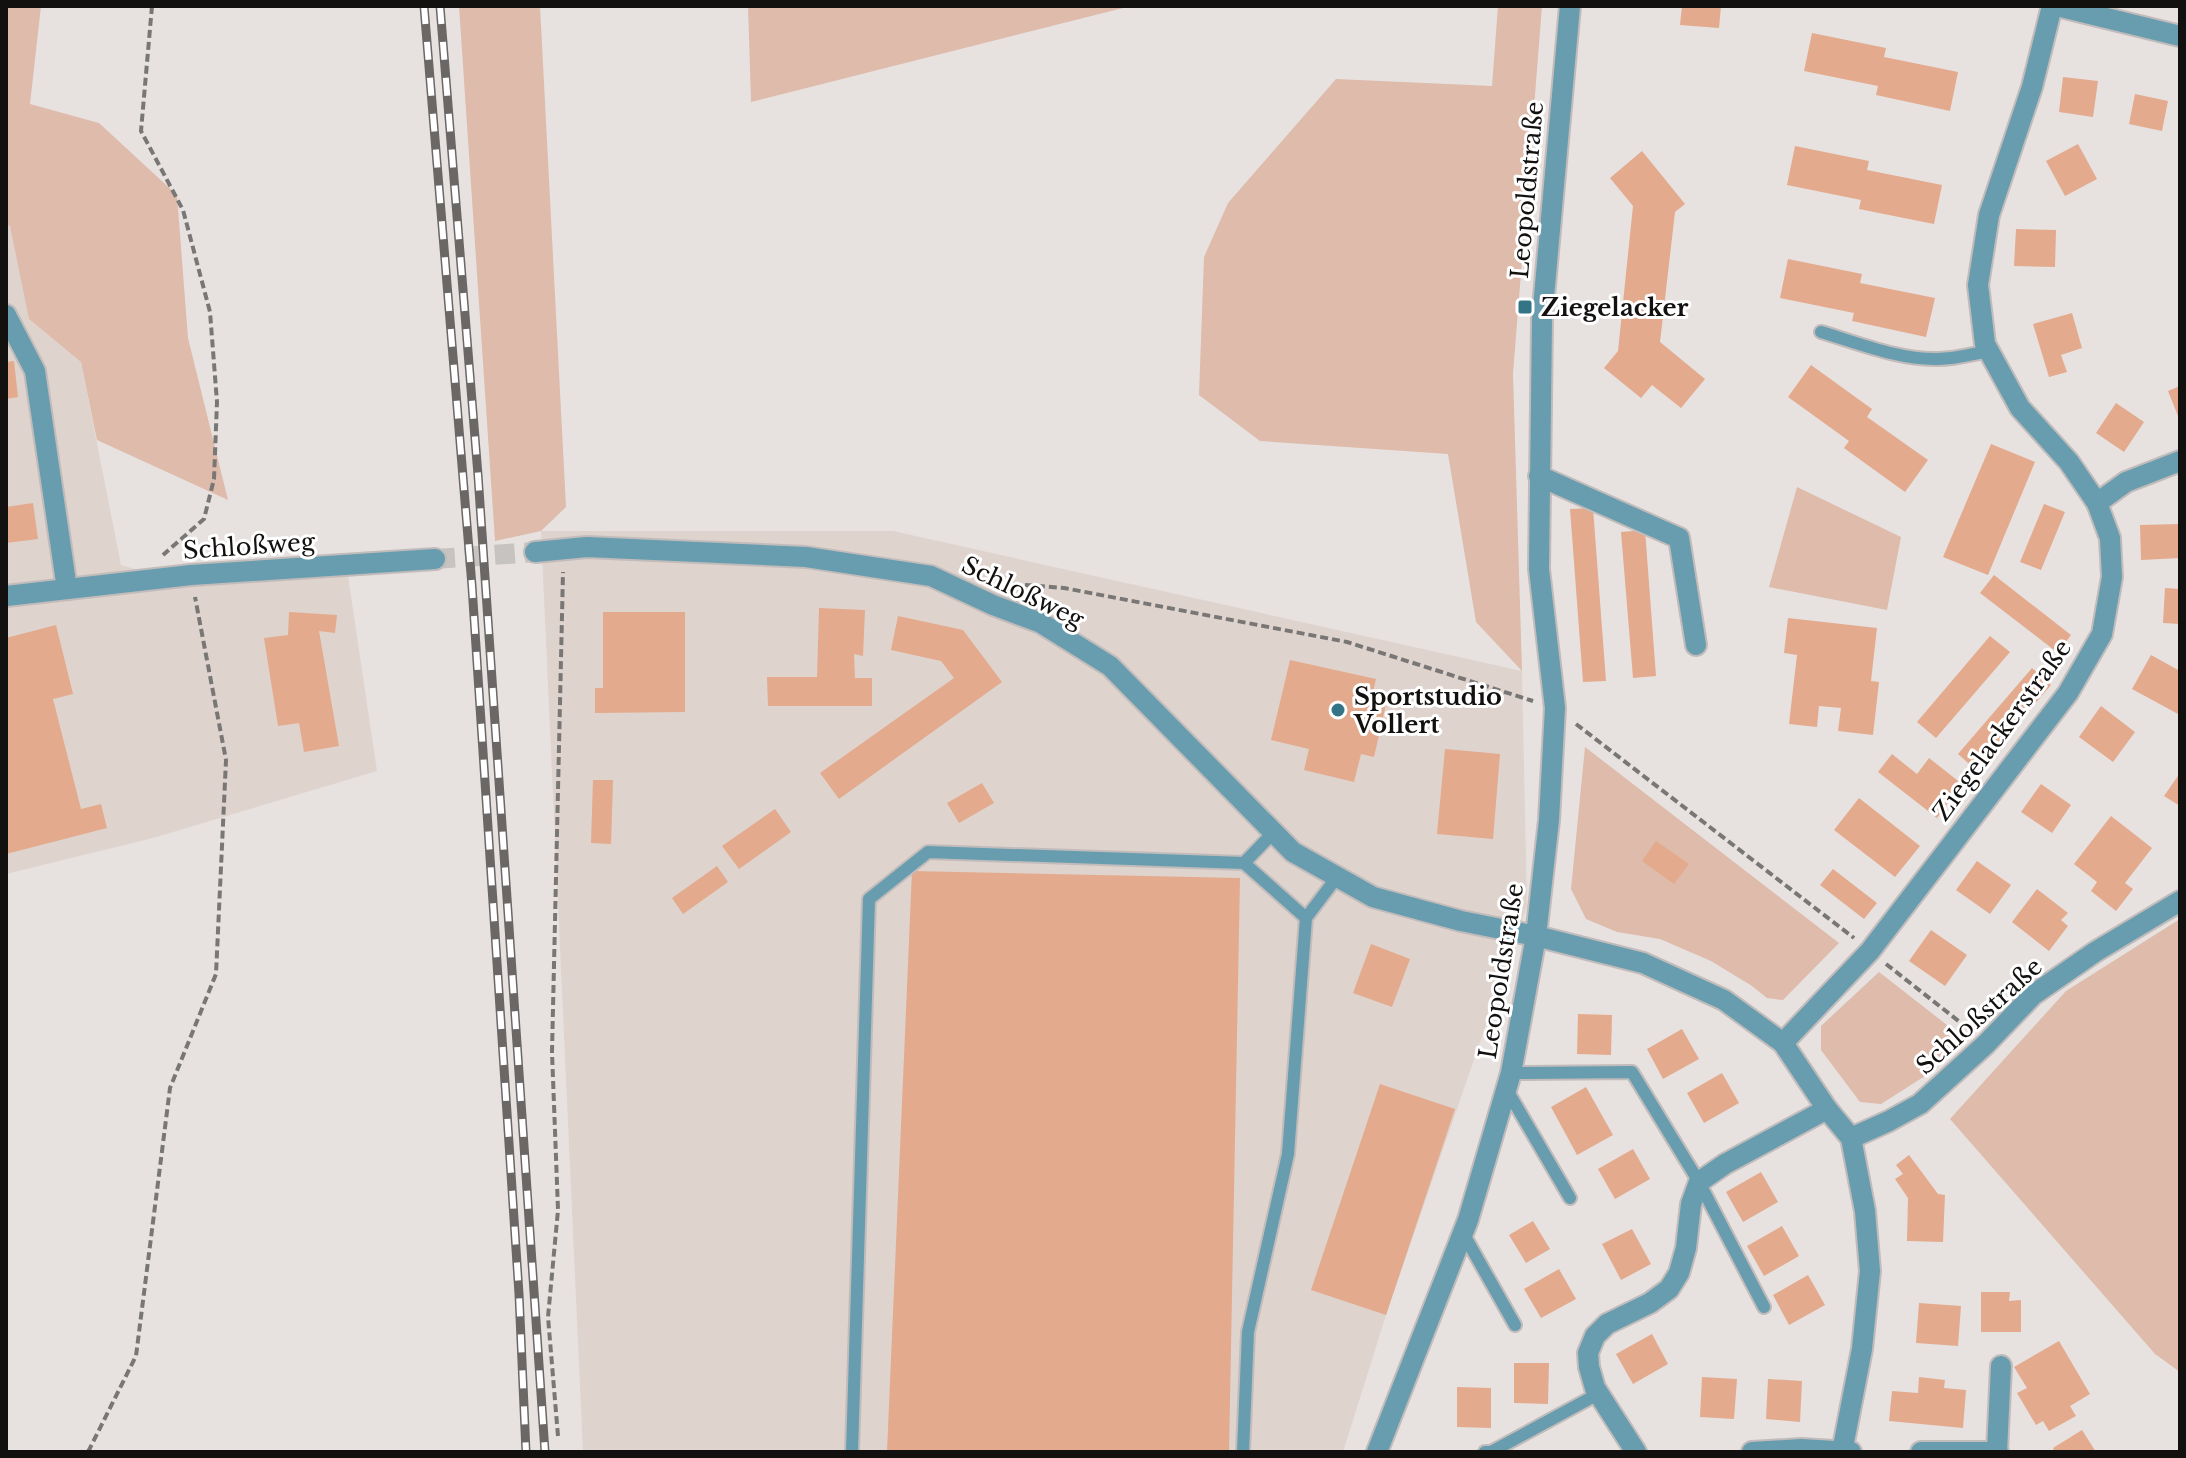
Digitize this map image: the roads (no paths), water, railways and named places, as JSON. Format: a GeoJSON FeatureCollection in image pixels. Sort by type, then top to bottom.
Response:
{"type":"FeatureCollection","features":[{"type":"Feature","properties":{"kind":"street","name":"Leopoldstraße"},"geometry":{"type":"LineString","coordinates":[[1377,1452],[1463,1233],[1509,1082],[1536,936],[1549,820],[1555,708],[1539,569],[1542,308],[1570,6]]}},
{"type":"Feature","properties":{"kind":"street"},"geometry":{"type":"LineString","coordinates":[[2054,6],[2180,36]]}},
{"type":"Feature","properties":{"kind":"street","name":"Ziegelackerstraße"},"geometry":{"type":"LineString","coordinates":[[1783,1043],[1870,951],[2068,693],[2102,634],[2112,577],[2110,538],[2097,503],[2069,462],[2020,408],[1985,344],[1978,285],[1989,215],[2032,87],[2054,6]]}},
{"type":"Feature","properties":{"kind":"street"},"geometry":{"type":"LineString","coordinates":[[6,315],[35,371],[67,589]]}},
{"type":"Feature","properties":{"kind":"street"},"geometry":{"type":"LineString","coordinates":[[2097,503],[2126,482],[2180,461]]}},
{"type":"Feature","properties":{"kind":"street"},"geometry":{"type":"LineString","coordinates":[[1539,476],[1679,538],[1696,645]]}},
{"type":"Feature","properties":{"kind":"street","name":"Schloßweg"},"geometry":{"type":"LineString","coordinates":[[535,552],[587,547],[806,557],[931,576],[1041,623],[1110,666],[1293,852],[1373,897],[1461,921],[1643,963],[1724,1000],[1783,1043]]}},
{"type":"Feature","properties":{"kind":"street","name":"Schloßweg"},"geometry":{"type":"LineString","coordinates":[[6,596],[191,575],[435,559]]}},
{"type":"Feature","properties":{"kind":"street","name":"Schloßstraße"},"geometry":{"type":"LineString","coordinates":[[1851,1138],[1920,1104],[1986,1044],[2033,995],[2095,952],[2180,901]]}},
{"type":"Feature","properties":{"kind":"street"},"geometry":{"type":"LineString","coordinates":[[1783,1043],[1827,1109],[1851,1138],[1865,1211],[1870,1271],[1862,1349],[1842,1452]]}},
{"type":"Feature","properties":{"kind":"street"},"geometry":{"type":"LineString","coordinates":[[1636,1452],[1598,1394],[1588,1353],[1595,1336],[1607,1324],[1650,1303],[1669,1289],[1679,1273],[1686,1248],[1691,1204],[1699,1182],[1725,1164],[1827,1109]]}},
{"type":"Feature","properties":{"kind":"street"},"geometry":{"type":"LineString","coordinates":[[1921,1452],[1998,1452],[2001,1366]]}},
{"type":"Feature","properties":{"kind":"street"},"geometry":{"type":"LineString","coordinates":[[1752,1452],[1801,1449],[1851,1452]]}},
{"type":"Feature","properties":{"kind":"lane"},"geometry":{"type":"LineString","coordinates":[[1821,332],[1927,359],[1958,358],[1989,351]]}},
{"type":"Feature","properties":{"kind":"lane"},"geometry":{"type":"LineString","coordinates":[[1244,863],[1273,833]]}},
{"type":"Feature","properties":{"kind":"lane"},"geometry":{"type":"LineString","coordinates":[[852,1452],[869,899],[928,852],[1244,863],[1306,918]]}},
{"type":"Feature","properties":{"kind":"lane"},"geometry":{"type":"LineString","coordinates":[[1243,1452],[1248,1332],[1288,1154],[1306,918],[1337,877]]}},
{"type":"Feature","properties":{"kind":"lane"},"geometry":{"type":"LineString","coordinates":[[1570,1198],[1509,1082],[1632,1072],[1699,1182],[1764,1307]]}},
{"type":"Feature","properties":{"kind":"lane"},"geometry":{"type":"LineString","coordinates":[[1463,1233],[1515,1325]]}},
{"type":"Feature","properties":{"kind":"lane"},"geometry":{"type":"LineString","coordinates":[[1485,1452],[1491,1452],[1598,1394]]}},
{"type":"Feature","properties":{"kind":"tunnel"},"geometry":{"type":"LineString","coordinates":[[435,559],[535,552]]}},
{"type":"Feature","properties":{"kind":"railway"},"geometry":{"type":"LineString","coordinates":[[424,6],[472,586],[519,1294],[526,1452]]}},
{"type":"Feature","properties":{"kind":"railway"},"geometry":{"type":"LineString","coordinates":[[440,6],[478,475],[545,1452]]}},
{"type":"Feature","properties":{"kind":"place","name":"Ziegelacker"},"geometry":{"type":"Point","coordinates":[1525,307]}},
{"type":"Feature","properties":{"kind":"place","name":"Sportstudio Vollert"},"geometry":{"type":"Point","coordinates":[1338,710]}}]}
